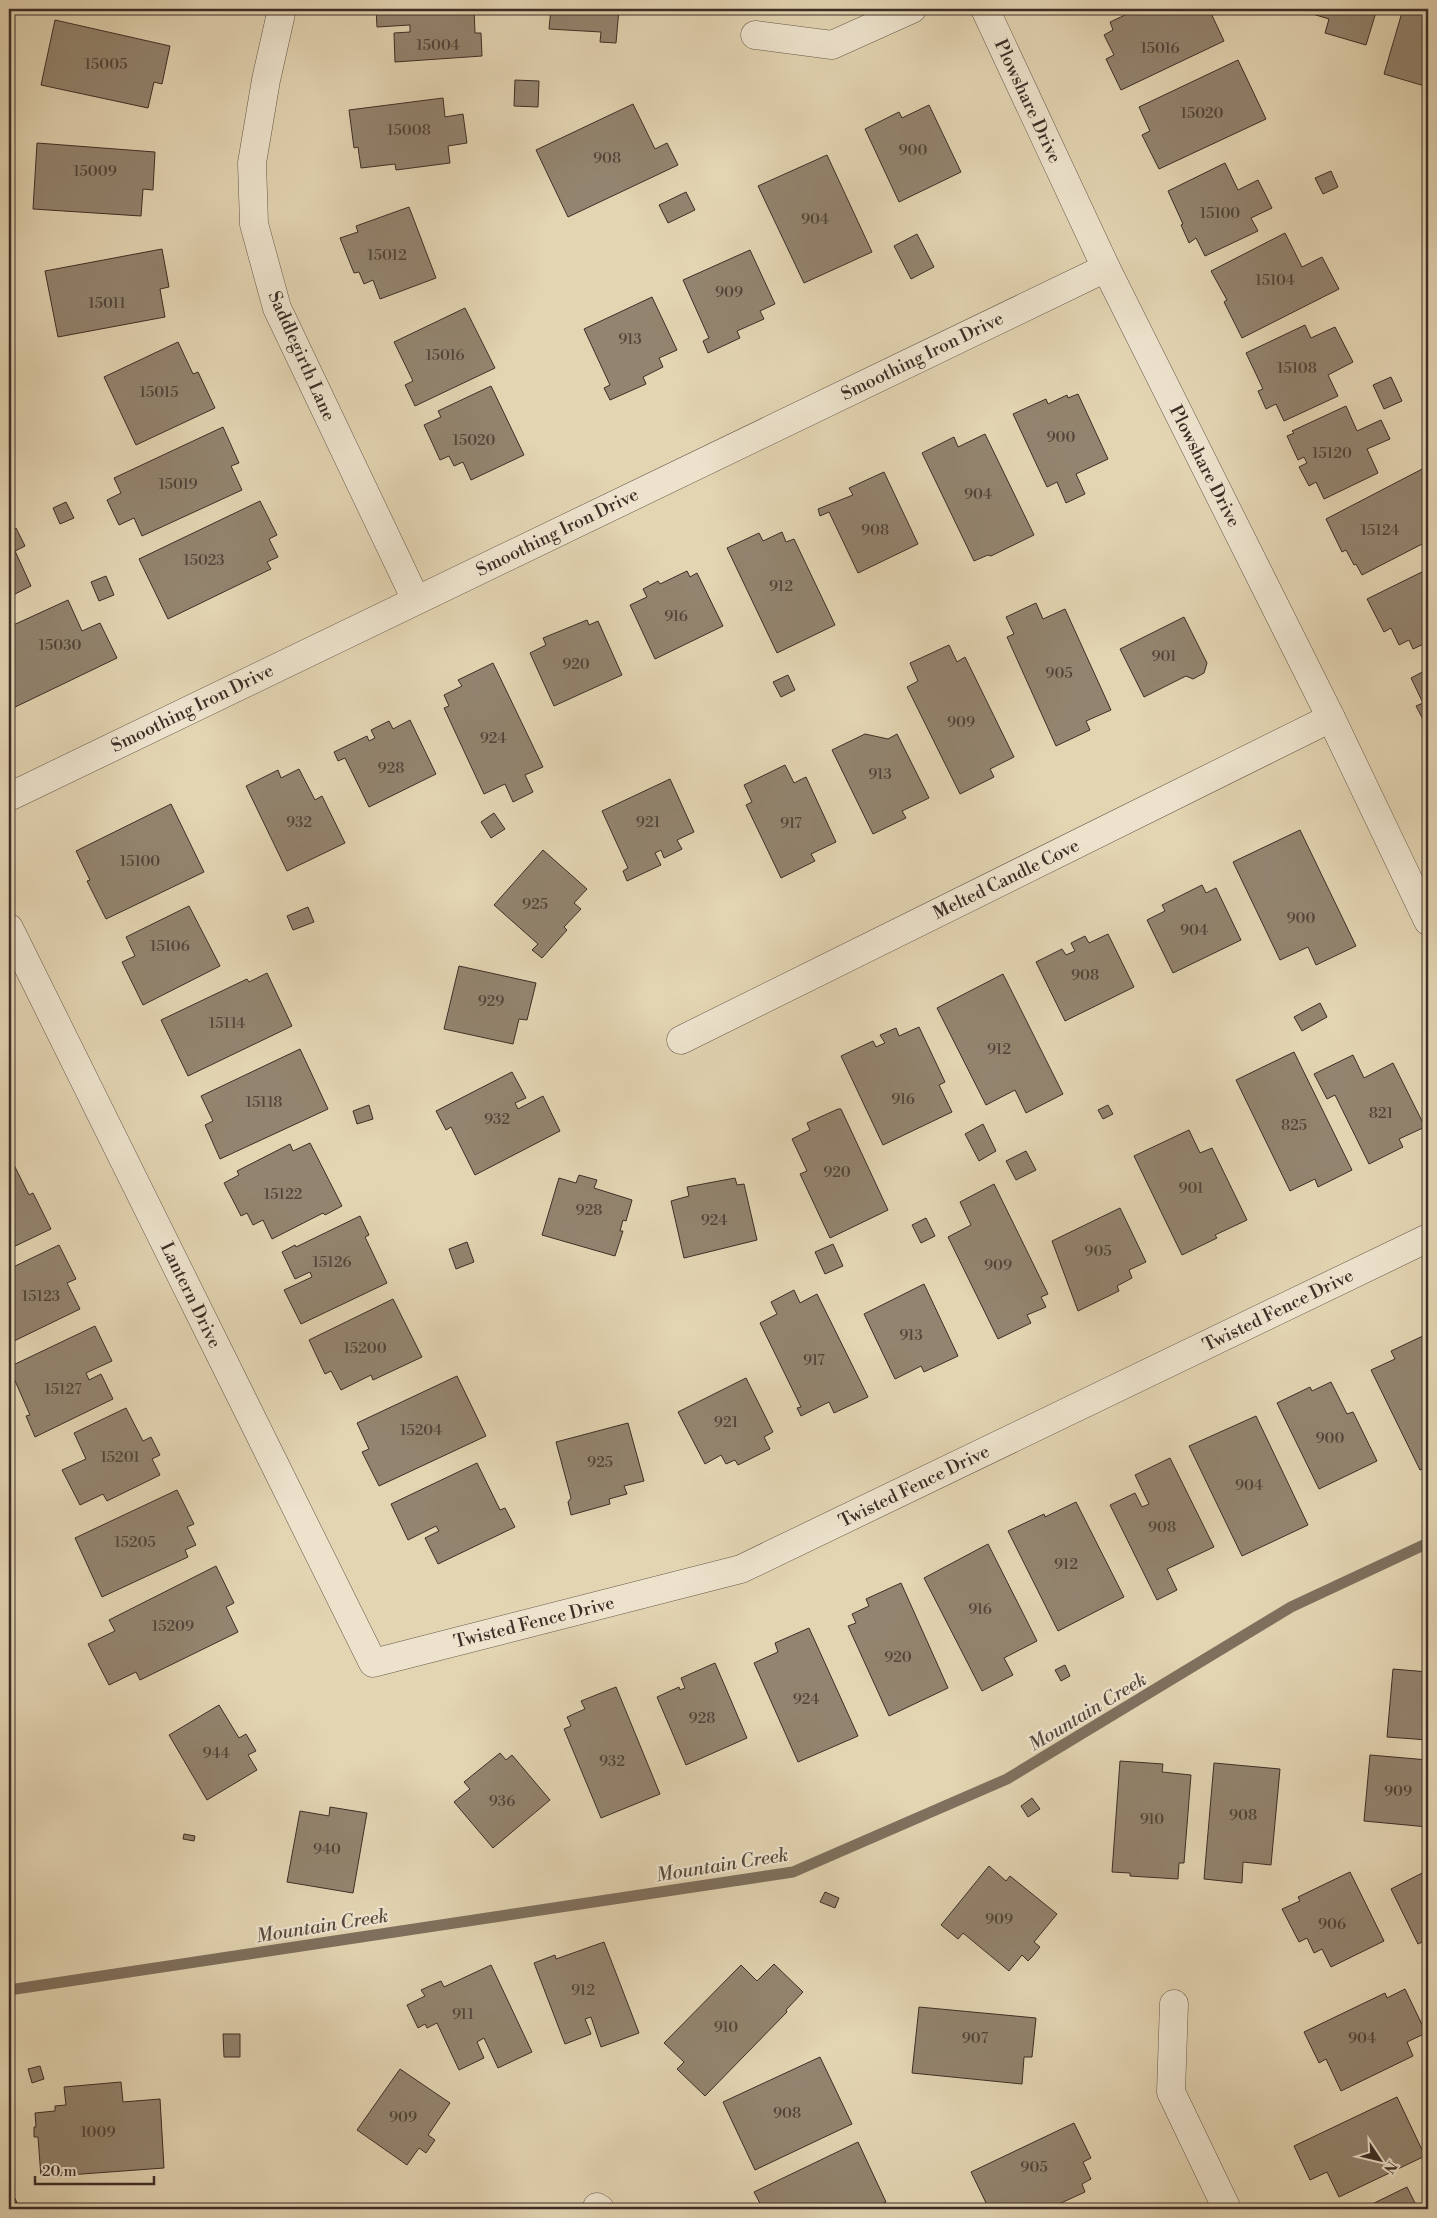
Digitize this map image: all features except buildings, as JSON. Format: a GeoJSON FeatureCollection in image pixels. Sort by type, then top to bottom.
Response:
{"type":"FeatureCollection","features":[{"type":"Feature","properties":{"kind":"street","name":"Saddlegirth Lane"},"geometry":{"type":"LineString","coordinates":[[282,9],[266,80],[252,163],[254,224],[277,308],[416,600]]}},
{"type":"Feature","properties":{"kind":"street"},"geometry":{"type":"LineString","coordinates":[[755,35],[832,44],[912,9]]}},
{"type":"Feature","properties":{"kind":"street","name":"Plowshare Drive"},"geometry":{"type":"LineString","coordinates":[[985,9],[1106,268],[1331,718],[1428,921]]}},
{"type":"Feature","properties":{"kind":"street","name":"Smoothing Iron Drive"},"geometry":{"type":"LineString","coordinates":[[9,797],[1106,268]]}},
{"type":"Feature","properties":{"kind":"street","name":"Melted Candle Cove"},"geometry":{"type":"LineString","coordinates":[[681,1040],[1331,718]]}},
{"type":"Feature","properties":{"kind":"street","name":"Lantern Drive"},"geometry":{"type":"LineString","coordinates":[[9,928],[373,1663]]}},
{"type":"Feature","properties":{"kind":"street","name":"Twisted Fence Drive"},"geometry":{"type":"LineString","coordinates":[[373,1663],[741,1569],[1428,1238]]}},
{"type":"Feature","properties":{"kind":"street"},"geometry":{"type":"LineString","coordinates":[[1174,2004],[1171,2092],[1227,2209]]}},
{"type":"Feature","properties":{"kind":"waterway","name":"Mountain Creek"},"geometry":{"type":"LineString","coordinates":[[9,1990],[793,1872],[1007,1779],[1291,1607],[1428,1543]]}}]}
